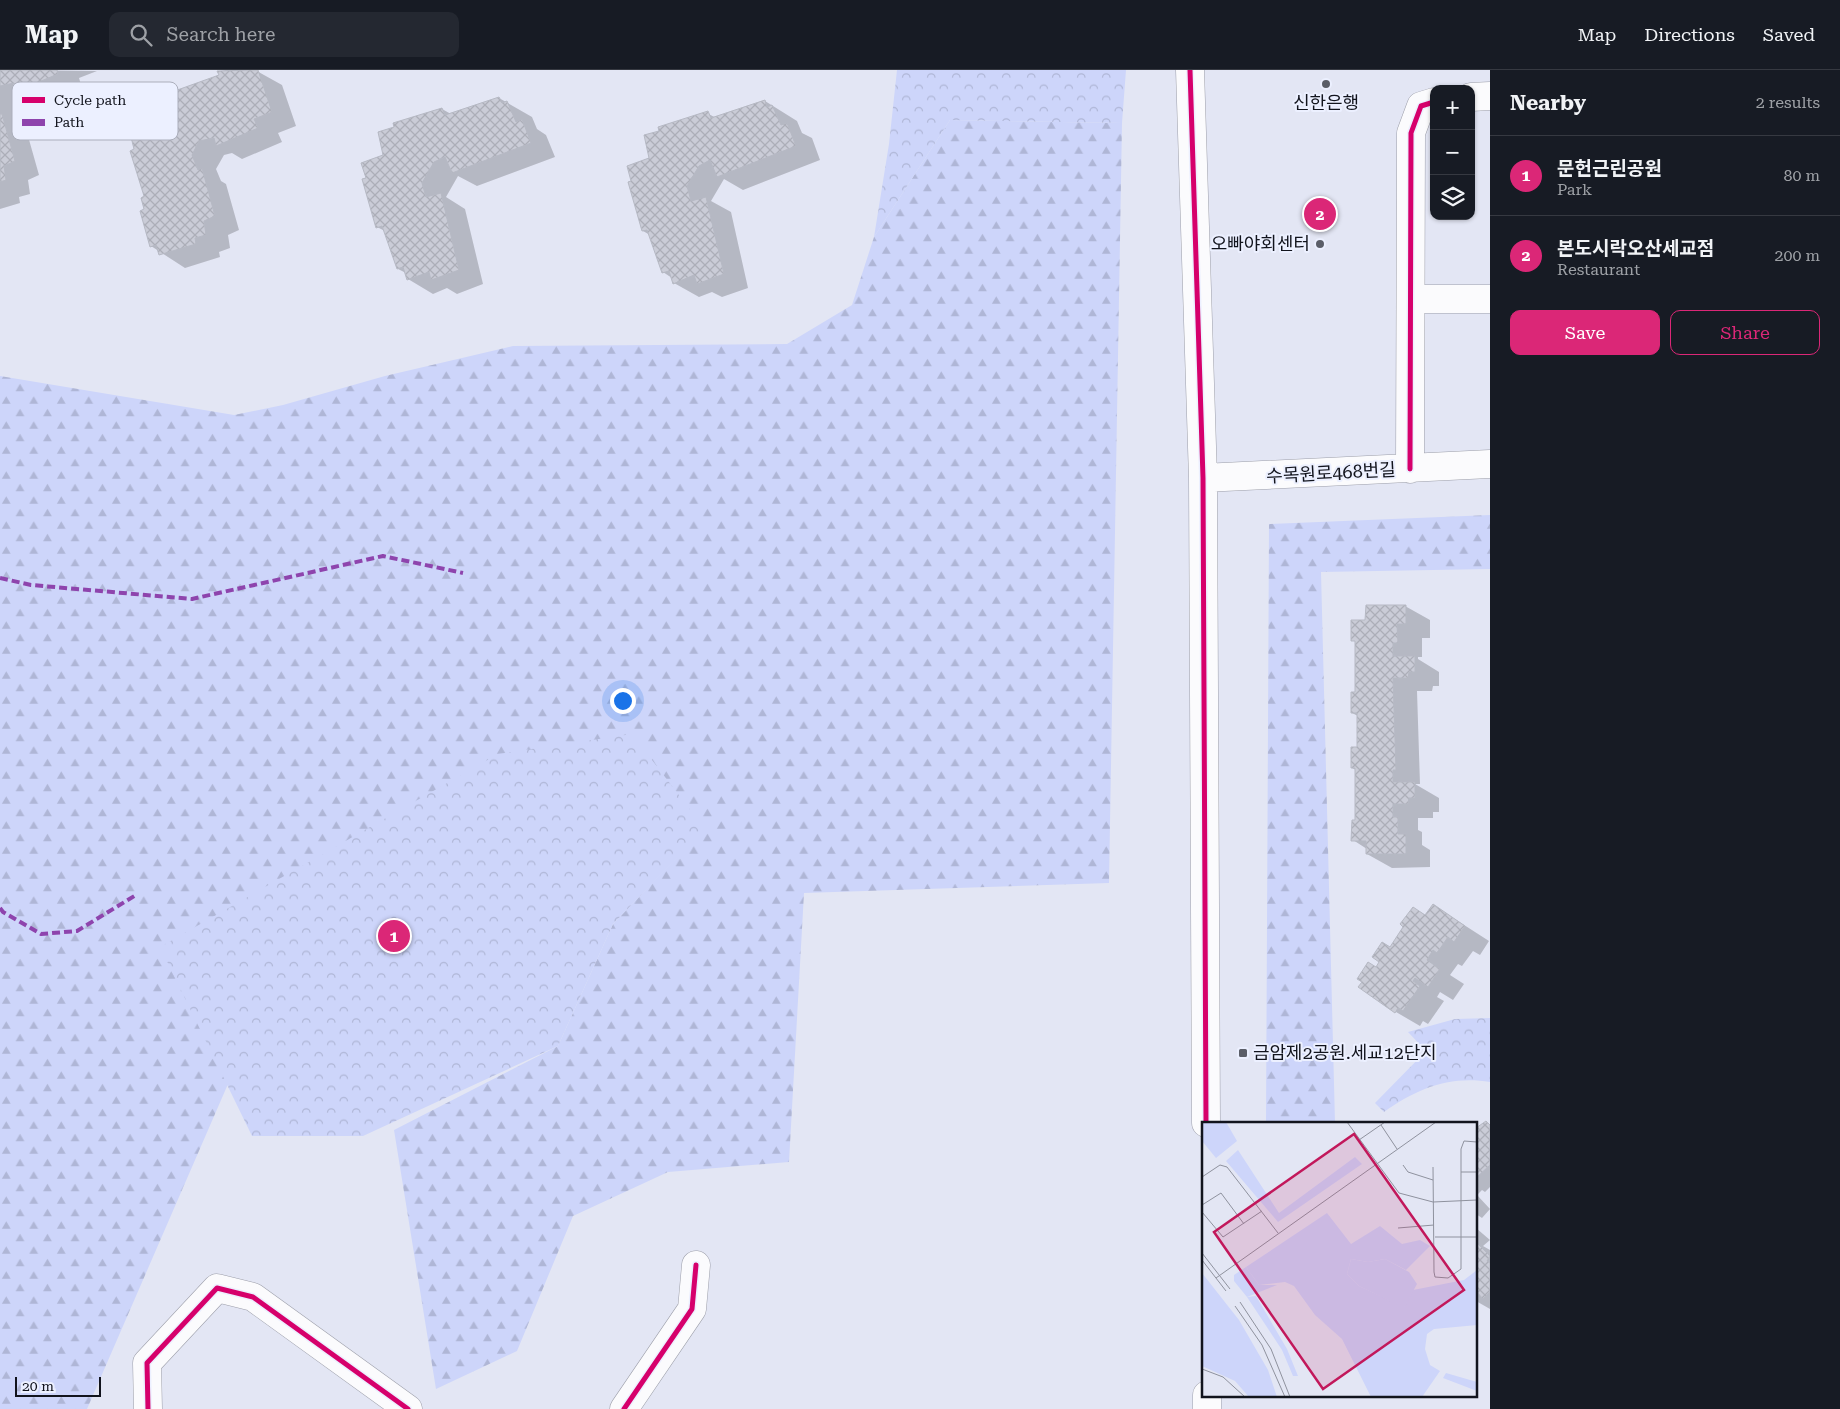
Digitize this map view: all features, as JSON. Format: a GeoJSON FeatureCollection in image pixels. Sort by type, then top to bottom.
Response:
{"type":"FeatureCollection","features":[{"type":"Feature","properties":{"kind":"street"},"geometry":{"type":"LineString","coordinates":[[1190,70],[1203,478],[1206,1122]]}},
{"type":"Feature","properties":{"kind":"street"},"geometry":{"type":"LineString","coordinates":[[1475,97],[1490,96]]}},
{"type":"Feature","properties":{"kind":"street"},"geometry":{"type":"LineString","coordinates":[[1410,469],[1411,133],[1421,106],[1430,103]]}},
{"type":"Feature","properties":{"kind":"street"},"geometry":{"type":"LineString","coordinates":[[1411,299],[1490,300]]}},
{"type":"Feature","properties":{"kind":"street","name":"수목원로468번길"},"geometry":{"type":"LineString","coordinates":[[1203,478],[1490,464]]}},
{"type":"Feature","properties":{"kind":"street"},"geometry":{"type":"LineString","coordinates":[[624,1409],[692,1309],[696,1266]]}},
{"type":"Feature","properties":{"kind":"street"},"geometry":{"type":"LineString","coordinates":[[148,1409],[147,1363],[217,1288],[253,1297],[408,1409]]}},
{"type":"Feature","properties":{"kind":"street"},"geometry":{"type":"LineString","coordinates":[[1207,1396],[1207,1409]]}},
{"type":"Feature","properties":{"kind":"green space"},"geometry":{"type":"Polygon","coordinates":[[[897,70],[1126,70],[1122,123],[950,120],[874,237],[889,144],[897,70]]]}},
{"type":"Feature","properties":{"kind":"green space"},"geometry":{"type":"Polygon","coordinates":[[[950,120],[1122,123],[1109,883],[804,893],[789,1162],[668,1172],[573,1216],[517,1351],[436,1389],[394,1130],[558,1046],[613,924],[704,829],[228,1084],[87,1409],[0,1409],[0,376],[234,415],[283,405],[385,376],[513,346],[787,344],[852,305],[874,237],[950,120]]]}},
{"type":"Feature","properties":{"kind":"green space"},"geometry":{"type":"Polygon","coordinates":[[[1490,515],[1490,569],[1321,572],[1335,1122],[1266,1122],[1269,524],[1490,515]]]}},
{"type":"Feature","properties":{"kind":"green space"},"geometry":{"type":"Polygon","coordinates":[[[632,734],[705,829],[613,924],[558,1046],[363,1136],[252,1136],[160,947],[498,754],[632,734]]]}},
{"type":"Feature","properties":{"kind":"green space"},"geometry":{"type":"Polygon","coordinates":[[[1490,1018],[1490,1082],[1461,1080],[1447,1082],[1408,1097],[1384,1112],[1375,1103],[1426,1051],[1408,1032],[1455,1019],[1490,1018]]]}},
{"type":"Feature","properties":{"kind":"building"},"geometry":{"type":"Polygon","coordinates":[[[0,70],[57,70],[58,74],[39,82],[12,82],[0,86],[0,70]]]}},
{"type":"Feature","properties":{"kind":"building"},"geometry":{"type":"Polygon","coordinates":[[[258,70],[272,112],[254,119],[258,128],[216,146],[214,138],[199,141],[192,155],[198,170],[202,168],[215,216],[204,221],[206,235],[195,238],[196,244],[159,255],[156,245],[150,247],[140,211],[144,209],[141,198],[144,196],[130,151],[134,149],[132,140],[178,140],[178,90],[219,75],[217,71],[258,70]]]}},
{"type":"Feature","properties":{"kind":"building"},"geometry":{"type":"Polygon","coordinates":[[[499,97],[502,103],[507,101],[516,122],[522,119],[531,143],[452,173],[445,157],[434,162],[422,183],[426,197],[441,193],[459,270],[431,280],[429,272],[407,280],[403,267],[397,269],[382,226],[376,228],[362,179],[366,178],[361,163],[383,155],[378,132],[394,127],[393,123],[442,108],[445,115],[499,97]]]}},
{"type":"Feature","properties":{"kind":"building"},"geometry":{"type":"Polygon","coordinates":[[[765,100],[767,107],[772,105],[781,125],[787,123],[796,146],[717,177],[710,160],[699,166],[687,186],[691,201],[706,197],[724,274],[697,284],[694,275],[673,284],[669,271],[662,273],[647,230],[642,231],[628,182],[631,181],[627,166],[649,158],[644,135],[659,131],[658,127],[708,111],[711,118],[765,100]]]}},
{"type":"Feature","properties":{"kind":"building"},"geometry":{"type":"Polygon","coordinates":[[[0,114],[2,114],[15,161],[4,166],[6,180],[0,182],[0,114]]]}},
{"type":"Feature","properties":{"kind":"building"},"geometry":{"type":"Polygon","coordinates":[[[1366,605],[1406,605],[1406,624],[1397,624],[1398,643],[1393,643],[1393,656],[1415,656],[1415,672],[1409,672],[1408,678],[1393,678],[1396,770],[1393,770],[1393,782],[1415,782],[1415,798],[1409,798],[1408,804],[1393,804],[1393,817],[1398,817],[1398,834],[1406,834],[1406,854],[1366,854],[1366,841],[1351,841],[1352,820],[1355,820],[1355,768],[1351,768],[1351,747],[1357,747],[1357,713],[1351,713],[1351,692],[1355,692],[1355,641],[1351,641],[1351,620],[1365,620],[1366,605]]]}},
{"type":"Feature","properties":{"kind":"building"},"geometry":{"type":"Polygon","coordinates":[[[1433,904],[1465,926],[1454,942],[1448,937],[1437,953],[1433,950],[1427,960],[1440,969],[1428,987],[1415,978],[1413,981],[1420,986],[1403,1011],[1398,1008],[1395,1013],[1358,987],[1362,982],[1357,979],[1368,962],[1376,967],[1379,962],[1372,957],[1382,942],[1390,947],[1403,927],[1400,924],[1413,907],[1425,915],[1433,904]]]}},
{"type":"Feature","properties":{"kind":"building"},"geometry":{"type":"Polygon","coordinates":[[[1486,1121],[1490,1125],[1490,1165],[1478,1176],[1478,1127],[1486,1121]]]}},
{"type":"Feature","properties":{"kind":"building"},"geometry":{"type":"Polygon","coordinates":[[[1478,1244],[1490,1256],[1487,1261],[1490,1263],[1490,1292],[1483,1299],[1478,1293],[1478,1244]]]}},
{"type":"Feature","properties":{"kind":"marked path"},"geometry":{"type":"LineString","coordinates":[[0,578],[31,585],[192,599],[383,556],[463,573]]}},
{"type":"Feature","properties":{"kind":"marked path"},"geometry":{"type":"LineString","coordinates":[[0,908],[3,912],[41,934],[77,931],[136,895]]}},
{"type":"Feature","properties":{"kind":"cycle path"},"geometry":{"type":"LineString","coordinates":[[1190,70],[1203,478],[1206,1122]]}},
{"type":"Feature","properties":{"kind":"cycle path"},"geometry":{"type":"LineString","coordinates":[[1410,469],[1411,133],[1421,106],[1430,103]]}},
{"type":"Feature","properties":{"kind":"cycle path"},"geometry":{"type":"LineString","coordinates":[[624,1409],[692,1309],[696,1265]]}},
{"type":"Feature","properties":{"kind":"cycle path"},"geometry":{"type":"LineString","coordinates":[[148,1409],[147,1363],[217,1288],[253,1297],[408,1409]]}},
{"type":"Feature","properties":{"kind":"place","name":"신한은행"},"geometry":{"type":"Point","coordinates":[1326,84]}},
{"type":"Feature","properties":{"kind":"place","name":"본도시락오산세교점"},"geometry":{"type":"Point","coordinates":[1320,214]}},
{"type":"Feature","properties":{"kind":"place","name":"오빠야회센터"},"geometry":{"type":"Point","coordinates":[1320,244]}},
{"type":"Feature","properties":{"kind":"place","name":"문헌근린공원"},"geometry":{"type":"Point","coordinates":[394,936]}},
{"type":"Feature","properties":{"kind":"place","name":"금암제2공원.세교12단지"},"geometry":{"type":"Point","coordinates":[1243,1053]}}]}
